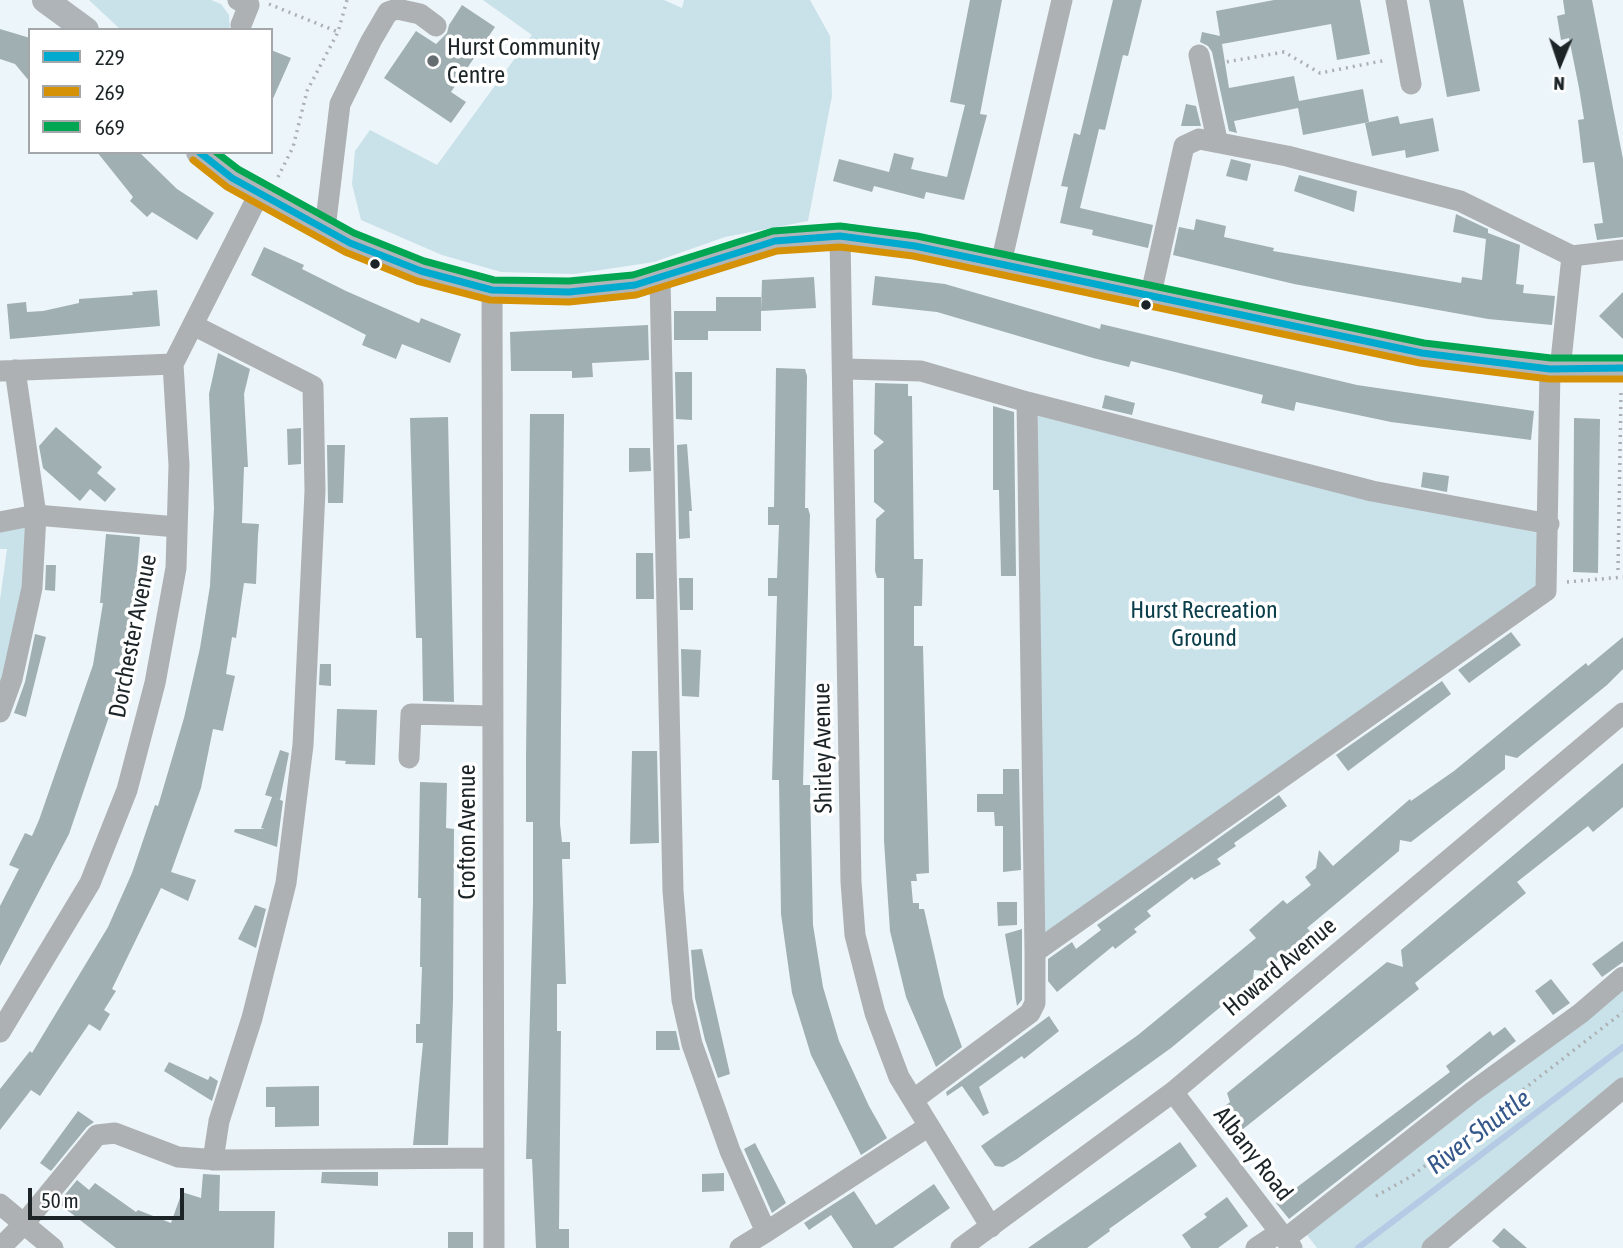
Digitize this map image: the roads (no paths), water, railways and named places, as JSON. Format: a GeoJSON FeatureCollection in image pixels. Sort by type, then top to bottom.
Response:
{"type":"FeatureCollection","features":[{"type":"Feature","properties":{"kind":"main road"},"geometry":{"type":"LineString","coordinates":[[45,0],[83,28]]}},
{"type":"Feature","properties":{"kind":"main road"},"geometry":{"type":"LineString","coordinates":[[202,154],[232,178],[374,253],[421,271],[492,290],[569,292],[660,279],[775,241],[840,236],[915,246],[1001,263],[1150,298],[1422,354],[1555,369],[1622,369]]}},
{"type":"Feature","properties":{"kind":"street"},"geometry":{"type":"LineString","coordinates":[[238,0],[249,5],[241,25]]}},
{"type":"Feature","properties":{"kind":"street"},"geometry":{"type":"LineString","coordinates":[[1001,263],[1062,0]]}},
{"type":"Feature","properties":{"kind":"street"},"geometry":{"type":"LineString","coordinates":[[1396,0],[1411,84]]}},
{"type":"Feature","properties":{"kind":"street"},"geometry":{"type":"LineString","coordinates":[[325,229],[338,116],[343,95],[365,52],[388,12],[397,9],[410,11],[436,26]]}},
{"type":"Feature","properties":{"kind":"street"},"geometry":{"type":"LineString","coordinates":[[1200,61],[1217,141]]}},
{"type":"Feature","properties":{"kind":"street"},"geometry":{"type":"LineString","coordinates":[[1150,298],[1184,146],[1199,139],[1217,141],[1460,201],[1572,256],[1623,250]]}},
{"type":"Feature","properties":{"kind":"street","name":"Dorchester Avenue"},"geometry":{"type":"LineString","coordinates":[[0,1032],[90,883],[127,790],[160,657],[176,568],[178,465],[173,363],[264,196]]}},
{"type":"Feature","properties":{"kind":"street","name":"Shirley Avenue"},"geometry":{"type":"LineString","coordinates":[[840,236],[845,369],[851,882],[855,935],[875,1013],[899,1077],[991,1227]]}},
{"type":"Feature","properties":{"kind":"street"},"geometry":{"type":"LineString","coordinates":[[1035,952],[1546,591],[1555,369],[1572,256]]}},
{"type":"Feature","properties":{"kind":"street"},"geometry":{"type":"LineString","coordinates":[[660,279],[673,891],[682,1000],[692,1044],[730,1151],[766,1232]]}},
{"type":"Feature","properties":{"kind":"street","name":"Crofton Avenue"},"geometry":{"type":"LineString","coordinates":[[492,290],[494,1248]]}},
{"type":"Feature","properties":{"kind":"street"},"geometry":{"type":"LineString","coordinates":[[192,325],[313,386],[315,491],[303,745],[286,883],[252,1018],[219,1121],[213,1160]]}},
{"type":"Feature","properties":{"kind":"street"},"geometry":{"type":"LineString","coordinates":[[0,712],[12,679],[32,588],[36,515],[7,371],[173,363]]}},
{"type":"Feature","properties":{"kind":"street"},"geometry":{"type":"LineString","coordinates":[[845,369],[920,371],[1027,402],[1372,491],[1549,524]]}},
{"type":"Feature","properties":{"kind":"street"},"geometry":{"type":"LineString","coordinates":[[913,1100],[1030,1013],[1035,1003],[1027,402]]}},
{"type":"Feature","properties":{"kind":"street"},"geometry":{"type":"LineString","coordinates":[[0,522],[36,515],[177,527]]}},
{"type":"Feature","properties":{"kind":"street","name":"Howard Avenue"},"geometry":{"type":"LineString","coordinates":[[961,1248],[1173,1092],[1623,713]]}},
{"type":"Feature","properties":{"kind":"street"},"geometry":{"type":"LineString","coordinates":[[409,758],[411,714],[493,716]]}},
{"type":"Feature","properties":{"kind":"street"},"geometry":{"type":"LineString","coordinates":[[1256,1248],[1286,1240],[1462,1100],[1581,1013],[1623,976]]}},
{"type":"Feature","properties":{"kind":"street"},"geometry":{"type":"LineString","coordinates":[[1432,1248],[1623,1088]]}},
{"type":"Feature","properties":{"kind":"street","name":"Albany Road"},"geometry":{"type":"LineString","coordinates":[[1173,1092],[1286,1240]]}},
{"type":"Feature","properties":{"kind":"street"},"geometry":{"type":"LineString","coordinates":[[740,1248],[929,1126]]}},
{"type":"Feature","properties":{"kind":"street"},"geometry":{"type":"LineString","coordinates":[[0,1248],[23,1225],[97,1135],[115,1133],[178,1157],[213,1160],[494,1158]]}},
{"type":"Feature","properties":{"kind":"street"},"geometry":{"type":"LineString","coordinates":[[0,1204],[53,1248]]}},
{"type":"Feature","properties":{"kind":"waterway","name":"River Shuttle"},"geometry":{"type":"LineString","coordinates":[[1358,1248],[1623,1047]]}},
{"type":"Feature","properties":{"kind":"place","name":"Hurst Community Centre"},"geometry":{"type":"Point","coordinates":[433,61]}},
{"type":"Feature","properties":{"kind":"park label","name":"Hurst Recreation Ground"},"geometry":{"type":"Point","coordinates":[1204,624]}}]}
